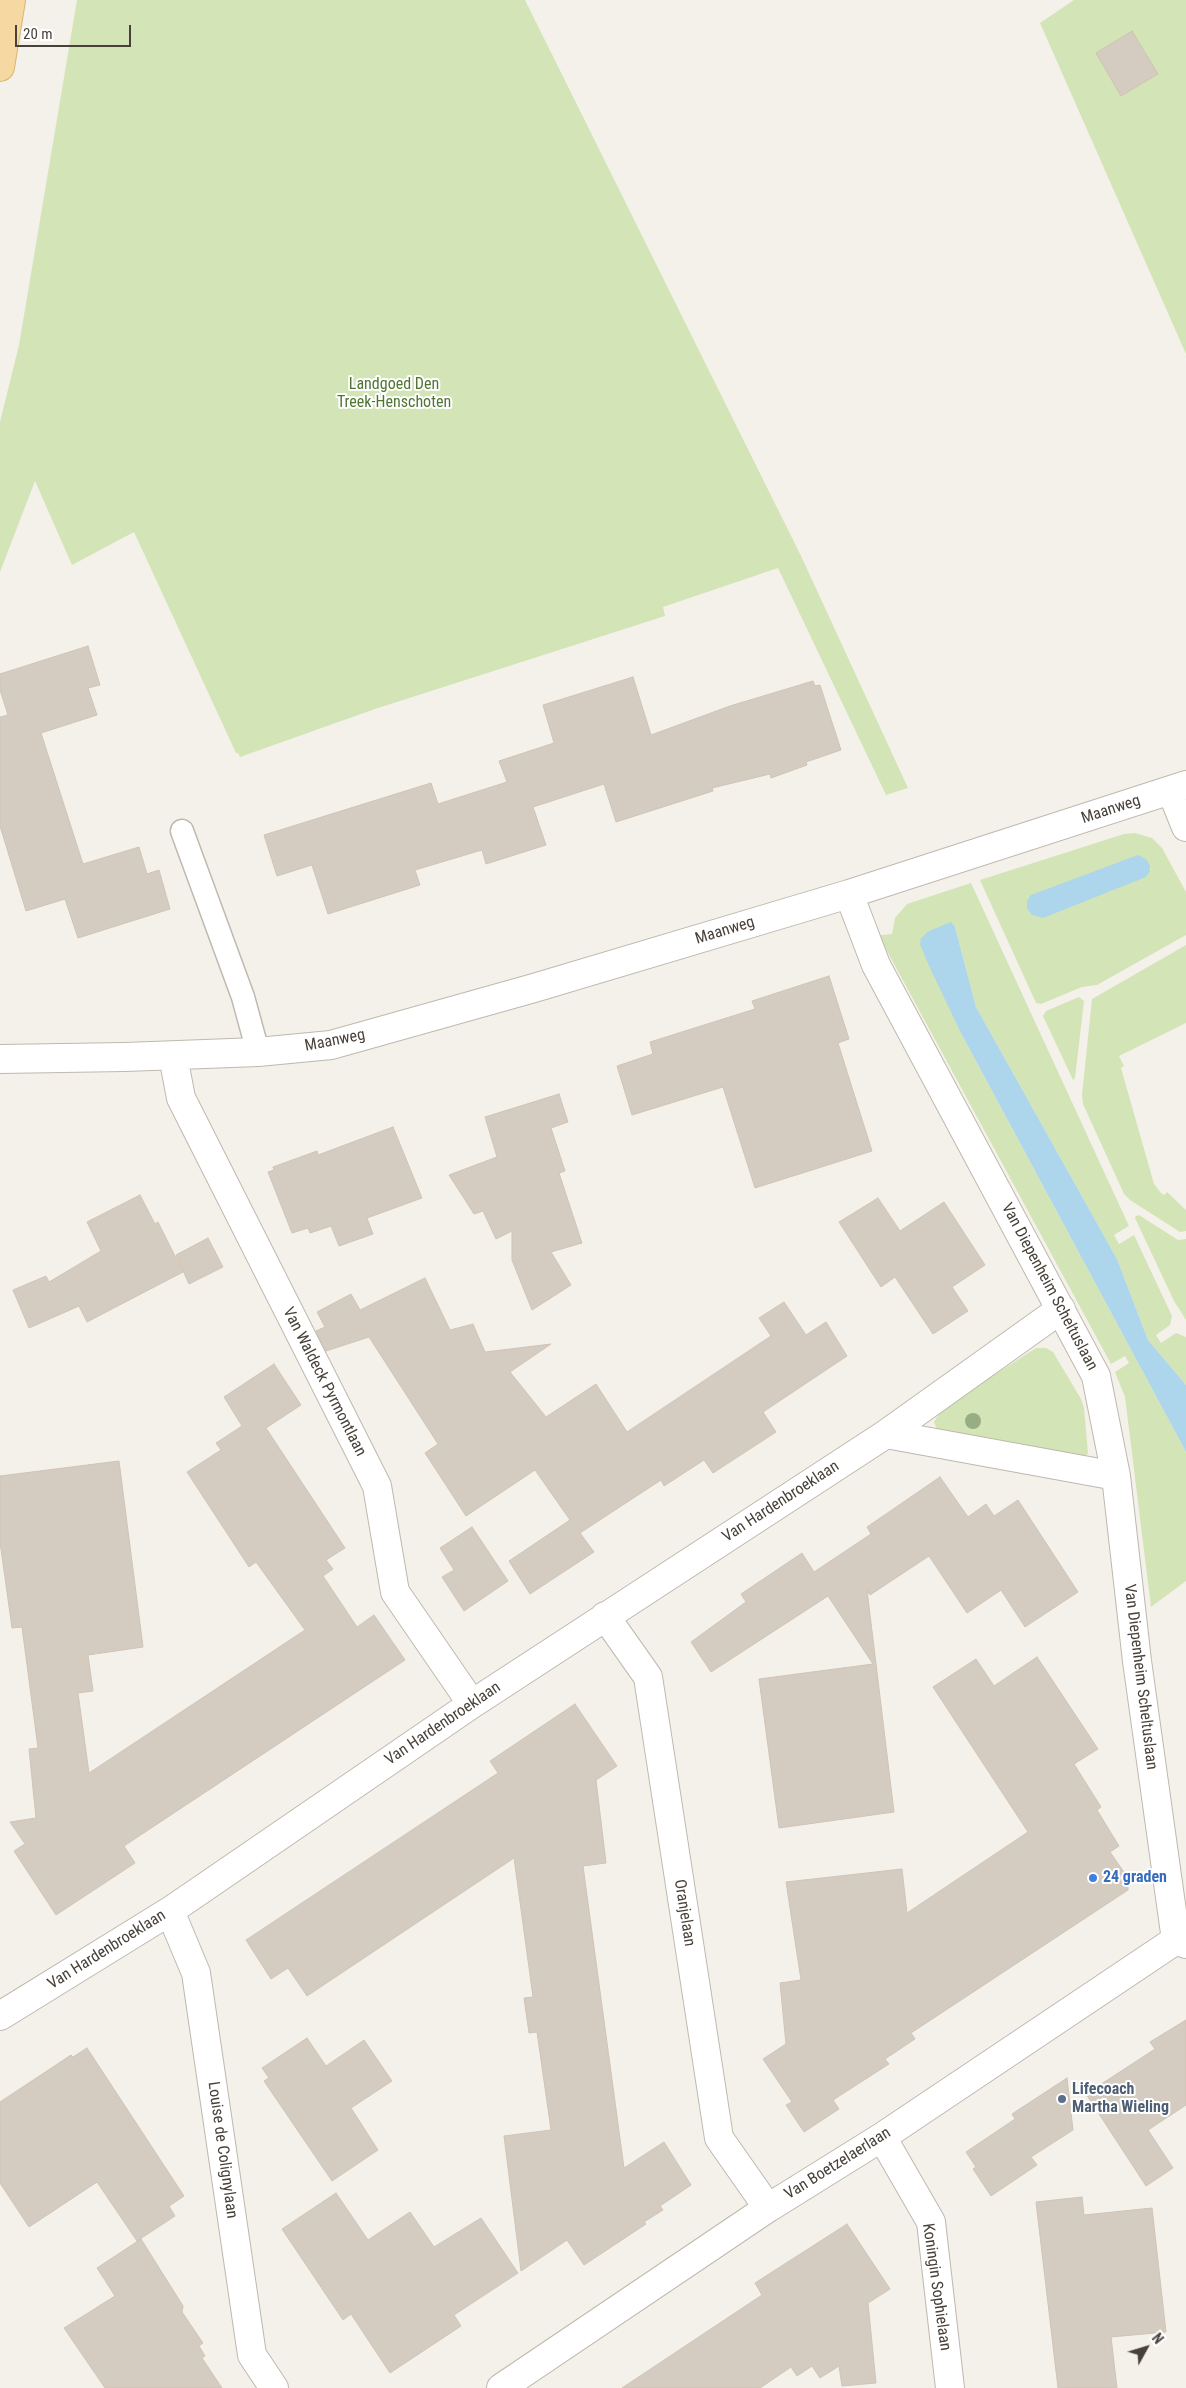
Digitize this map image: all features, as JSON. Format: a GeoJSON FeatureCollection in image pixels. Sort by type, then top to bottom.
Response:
{"type":"FeatureCollection","features":[{"type":"Feature","properties":{"kind":"main road"},"geometry":{"type":"LineString","coordinates":[[0,67],[10,5]]}},
{"type":"Feature","properties":{"kind":"street"},"geometry":{"type":"LineString","coordinates":[[1178,788],[1186,827]]}},
{"type":"Feature","properties":{"kind":"street","name":"Maanweg"},"geometry":{"type":"LineString","coordinates":[[0,1059],[173,1056],[258,1052],[331,1045],[543,986],[849,894],[1178,788]]}},
{"type":"Feature","properties":{"kind":"street","name":"Van Diepenheim Scheltuslaan"},"geometry":{"type":"LineString","coordinates":[[849,894],[876,965],[1096,1376],[1116,1476],[1137,1660],[1181,1942]]}},
{"type":"Feature","properties":{"kind":"street","name":"Van Waldeck Pyrmontlaan"},"geometry":{"type":"LineString","coordinates":[[173,1056],[181,1098],[377,1486],[395,1592],[472,1704]]}},
{"type":"Feature","properties":{"kind":"street","name":"Van Hardenbroeklaan"},"geometry":{"type":"LineString","coordinates":[[0,2016],[170,1911],[472,1704],[886,1434],[1061,1309]]}},
{"type":"Feature","properties":{"kind":"street"},"geometry":{"type":"LineString","coordinates":[[886,1434],[1116,1476]]}},
{"type":"Feature","properties":{"kind":"street","name":"Oranjelaan"},"geometry":{"type":"LineString","coordinates":[[605,1616],[648,1677],[719,2138],[768,2208]]}},
{"type":"Feature","properties":{"kind":"street","name":"Louise de Colignylaan"},"geometry":{"type":"LineString","coordinates":[[170,1911],[196,1973],[252,2355],[274,2388]]}},
{"type":"Feature","properties":{"kind":"street","name":"Van Boetzelaerlaan"},"geometry":{"type":"LineString","coordinates":[[501,2388],[768,2208],[882,2137],[1181,1942]]}},
{"type":"Feature","properties":{"kind":"street","name":"Koningin Sophielaan"},"geometry":{"type":"LineString","coordinates":[[882,2137],[930,2222],[950,2388]]}},
{"type":"Feature","properties":{"kind":"lane"},"geometry":{"type":"LineString","coordinates":[[182,831],[243,997],[258,1052]]}},
{"type":"Feature","properties":{"kind":"green space","name":"Landgoed Den Treek-Henschoten"},"geometry":{"type":"Polygon","coordinates":[[[77,0],[525,0],[802,558],[908,788],[886,795],[778,568],[663,607],[665,616],[375,709],[240,757],[236,753],[134,532],[72,565],[35,481],[0,572],[0,422],[19,345],[77,0]]]}},
{"type":"Feature","properties":{"kind":"green space"},"geometry":{"type":"Polygon","coordinates":[[[1074,0],[1186,0],[1186,354],[1040,23],[1074,0]]]}},
{"type":"Feature","properties":{"kind":"green space"},"geometry":{"type":"Polygon","coordinates":[[[1135,833],[1152,838],[1162,848],[1186,892],[1186,935],[1097,985],[1082,987],[1041,1004],[1036,1003],[980,880],[1124,834],[1135,833]],[[1151,869],[1027,909],[1030,913],[1150,871],[1151,869]]]}},
{"type":"Feature","properties":{"kind":"green space"},"geometry":{"type":"Polygon","coordinates":[[[971,883],[1129,1226],[1114,1235],[1119,1244],[1134,1235],[1172,1316],[1170,1325],[1156,1335],[1161,1343],[1176,1333],[1186,1337],[1186,1385],[1148,1340],[1117,1259],[976,1007],[955,927],[962,1035],[1186,1452],[1186,1581],[1151,1607],[1125,1397],[1115,1372],[1129,1363],[1125,1356],[1111,1364],[881,940],[881,935],[892,934],[895,918],[907,904],[971,883]]]}},
{"type":"Feature","properties":{"kind":"green space"},"geometry":{"type":"Polygon","coordinates":[[[1186,945],[1186,1023],[1119,1056],[1124,1066],[1121,1068],[1154,1184],[1161,1193],[1164,1195],[1167,1192],[1186,1210],[1186,1231],[1180,1232],[1130,1200],[1124,1194],[1083,1104],[1082,1095],[1092,999],[1186,945]]]}},
{"type":"Feature","properties":{"kind":"green space"},"geometry":{"type":"Polygon","coordinates":[[[1079,997],[1084,1001],[1075,1078],[1073,1080],[1043,1016],[1046,1011],[1079,997]]]}},
{"type":"Feature","properties":{"kind":"green space"},"geometry":{"type":"Polygon","coordinates":[[[1139,1215],[1178,1240],[1186,1239],[1186,1320],[1174,1301],[1135,1218],[1139,1215]]]}},
{"type":"Feature","properties":{"kind":"green space"},"geometry":{"type":"Polygon","coordinates":[[[1036,1348],[1046,1348],[1053,1352],[1081,1399],[1084,1408],[1088,1453],[1086,1456],[1083,1458],[939,1434],[934,1422],[943,1408],[1036,1348]]]}},
{"type":"Feature","properties":{"kind":"water"},"geometry":{"type":"Polygon","coordinates":[[[1138,855],[1146,859],[1150,866],[1150,871],[1146,877],[1043,918],[1032,915],[1027,909],[1027,901],[1031,895],[1138,855]]]}},
{"type":"Feature","properties":{"kind":"water"},"geometry":{"type":"Polygon","coordinates":[[[951,922],[955,927],[976,1007],[1117,1259],[1148,1340],[1186,1385],[1186,1452],[962,1035],[929,966],[920,944],[921,938],[929,931],[951,922]]]}},
{"type":"Feature","properties":{"kind":"building"},"geometry":{"type":"Polygon","coordinates":[[[1132,31],[1158,74],[1121,96],[1096,53],[1132,31]]]}},
{"type":"Feature","properties":{"kind":"building"},"geometry":{"type":"Polygon","coordinates":[[[88,646],[100,685],[88,688],[97,715],[41,733],[83,864],[139,847],[147,874],[159,870],[170,909],[78,938],[65,899],[26,911],[0,826],[0,717],[8,715],[0,690],[0,674],[88,646]]]}},
{"type":"Feature","properties":{"kind":"building"},"geometry":{"type":"Polygon","coordinates":[[[633,677],[651,735],[730,706],[813,681],[815,686],[820,685],[841,750],[806,762],[807,765],[771,778],[770,774],[712,788],[713,791],[616,822],[604,784],[533,807],[546,845],[486,864],[482,850],[415,870],[420,885],[328,914],[312,865],[277,876],[264,835],[431,783],[438,804],[507,782],[499,761],[554,743],[543,705],[633,677]]]}},
{"type":"Feature","properties":{"kind":"building"},"geometry":{"type":"Polygon","coordinates":[[[829,976],[849,1039],[838,1043],[872,1151],[755,1188],[723,1087],[632,1115],[617,1066],[653,1054],[650,1042],[755,1009],[752,1001],[829,976]]]}},
{"type":"Feature","properties":{"kind":"building"},"geometry":{"type":"Polygon","coordinates":[[[559,1094],[568,1122],[551,1128],[565,1171],[559,1173],[582,1243],[551,1252],[571,1285],[532,1310],[512,1260],[512,1231],[496,1239],[483,1211],[474,1214],[449,1175],[497,1157],[485,1117],[559,1094]]]}},
{"type":"Feature","properties":{"kind":"building"},"geometry":{"type":"Polygon","coordinates":[[[393,1127],[422,1198],[367,1218],[373,1234],[339,1246],[331,1226],[310,1233],[308,1228],[292,1233],[268,1172],[274,1170],[273,1167],[317,1151],[318,1155],[393,1127]]]}},
{"type":"Feature","properties":{"kind":"building"},"geometry":{"type":"Polygon","coordinates":[[[140,1195],[155,1224],[158,1222],[183,1272],[87,1322],[79,1306],[29,1328],[13,1290],[46,1276],[49,1282],[101,1251],[87,1222],[140,1195]]]}},
{"type":"Feature","properties":{"kind":"building"},"geometry":{"type":"Polygon","coordinates":[[[878,1198],[900,1231],[944,1202],[985,1265],[952,1287],[968,1311],[933,1334],[895,1277],[881,1287],[839,1222],[878,1198]]]}},
{"type":"Feature","properties":{"kind":"building"},"geometry":{"type":"Polygon","coordinates":[[[208,1238],[223,1267],[189,1284],[176,1255],[208,1238]]]}},
{"type":"Feature","properties":{"kind":"building"},"geometry":{"type":"Polygon","coordinates":[[[425,1278],[450,1330],[473,1324],[485,1352],[551,1344],[510,1372],[546,1417],[596,1384],[627,1432],[771,1336],[759,1318],[784,1302],[806,1335],[826,1322],[847,1356],[763,1412],[776,1432],[713,1473],[704,1460],[664,1486],[661,1480],[580,1533],[594,1552],[530,1594],[509,1561],[570,1520],[535,1470],[466,1516],[425,1453],[438,1444],[369,1337],[326,1351],[316,1331],[325,1327],[317,1312],[351,1294],[360,1310],[425,1278]]]}},
{"type":"Feature","properties":{"kind":"building"},"geometry":{"type":"Polygon","coordinates":[[[274,1364],[301,1405],[266,1428],[345,1548],[326,1560],[333,1569],[323,1576],[357,1627],[374,1615],[405,1660],[124,1846],[135,1863],[56,1915],[14,1851],[25,1844],[10,1822],[36,1818],[29,1749],[38,1748],[22,1627],[12,1628],[0,1542],[0,1476],[119,1461],[143,1647],[88,1655],[93,1691],[78,1693],[89,1773],[305,1630],[256,1562],[249,1567],[187,1472],[221,1450],[216,1443],[242,1426],[224,1397],[274,1364]]]}},
{"type":"Feature","properties":{"kind":"building"},"geometry":{"type":"Polygon","coordinates":[[[940,1477],[968,1517],[986,1504],[994,1516],[1018,1500],[1078,1592],[1025,1627],[1001,1590],[967,1613],[929,1556],[870,1595],[867,1590],[894,1812],[779,1828],[759,1679],[873,1664],[828,1596],[711,1672],[691,1642],[746,1602],[741,1594],[802,1553],[814,1572],[871,1534],[867,1527],[940,1477]]]}},
{"type":"Feature","properties":{"kind":"building"},"geometry":{"type":"Polygon","coordinates":[[[472,1527],[508,1581],[464,1611],[442,1577],[454,1570],[440,1548],[472,1527]]]}},
{"type":"Feature","properties":{"kind":"building"},"geometry":{"type":"Polygon","coordinates":[[[1037,1657],[1098,1749],[1074,1764],[1101,1807],[1097,1810],[1119,1846],[1110,1852],[1128,1878],[1128,1890],[911,2033],[915,2039],[885,2059],[889,2064],[833,2100],[839,2109],[804,2132],[786,2105],[792,2102],[763,2059],[786,2044],[780,1983],[801,1980],[786,1882],[902,1869],[907,1913],[1028,1832],[933,1687],[976,1659],[994,1686],[1037,1657]]]}},
{"type":"Feature","properties":{"kind":"building"},"geometry":{"type":"Polygon","coordinates":[[[575,1704],[617,1766],[596,1780],[606,1863],[583,1866],[624,2168],[664,2142],[691,2185],[660,2206],[663,2210],[644,2222],[646,2224],[584,2265],[567,2240],[521,2271],[504,2136],[551,2130],[537,2032],[529,2033],[524,1998],[533,1997],[514,1858],[307,1996],[288,1968],[271,1979],[246,1940],[498,1773],[490,1761],[575,1704]]]}},
{"type":"Feature","properties":{"kind":"building"},"geometry":{"type":"Polygon","coordinates":[[[1186,2020],[1186,2105],[1148,2130],[1173,2168],[1146,2186],[1086,2094],[1155,2049],[1150,2042],[1186,2020]]]}},
{"type":"Feature","properties":{"kind":"building"},"geometry":{"type":"Polygon","coordinates":[[[307,2038],[326,2066],[364,2040],[392,2081],[351,2108],[378,2150],[332,2181],[264,2081],[269,2078],[262,2068],[307,2038]]]}},
{"type":"Feature","properties":{"kind":"building"},"geometry":{"type":"Polygon","coordinates":[[[87,2048],[184,2196],[169,2206],[175,2216],[137,2241],[97,2182],[29,2227],[0,2183],[0,2102],[71,2055],[73,2057],[87,2048]]]}},
{"type":"Feature","properties":{"kind":"building"},"geometry":{"type":"Polygon","coordinates":[[[1067,2078],[1073,2130],[1031,2157],[1037,2165],[991,2196],[973,2169],[976,2167],[966,2152],[1015,2119],[1012,2114],[1067,2078]]]}},
{"type":"Feature","properties":{"kind":"building"},"geometry":{"type":"Polygon","coordinates":[[[336,2193],[368,2240],[410,2212],[434,2247],[481,2218],[518,2273],[454,2315],[461,2326],[390,2373],[351,2314],[343,2320],[282,2229],[336,2193]]]}},
{"type":"Feature","properties":{"kind":"building"},"geometry":{"type":"Polygon","coordinates":[[[1082,2197],[1084,2215],[1152,2208],[1166,2332],[1111,2337],[1117,2388],[1058,2388],[1036,2202],[1082,2197]]]}},
{"type":"Feature","properties":{"kind":"building"},"geometry":{"type":"Polygon","coordinates":[[[847,2224],[890,2289],[868,2303],[876,2383],[842,2386],[839,2366],[820,2378],[812,2366],[797,2376],[791,2367],[760,2388],[622,2388],[762,2295],[755,2283],[847,2224]]]}},
{"type":"Feature","properties":{"kind":"building"},"geometry":{"type":"Polygon","coordinates":[[[141,2239],[183,2306],[182,2312],[203,2343],[199,2346],[205,2356],[202,2358],[222,2388],[105,2388],[64,2328],[115,2296],[97,2268],[141,2239]]]}},
{"type":"Feature","properties":{"kind":"place","name":"24 graden"},"geometry":{"type":"Point","coordinates":[1093,1878]}},
{"type":"Feature","properties":{"kind":"place","name":"Lifecoach Martha Wieling"},"geometry":{"type":"Point","coordinates":[1062,2099]}}]}
